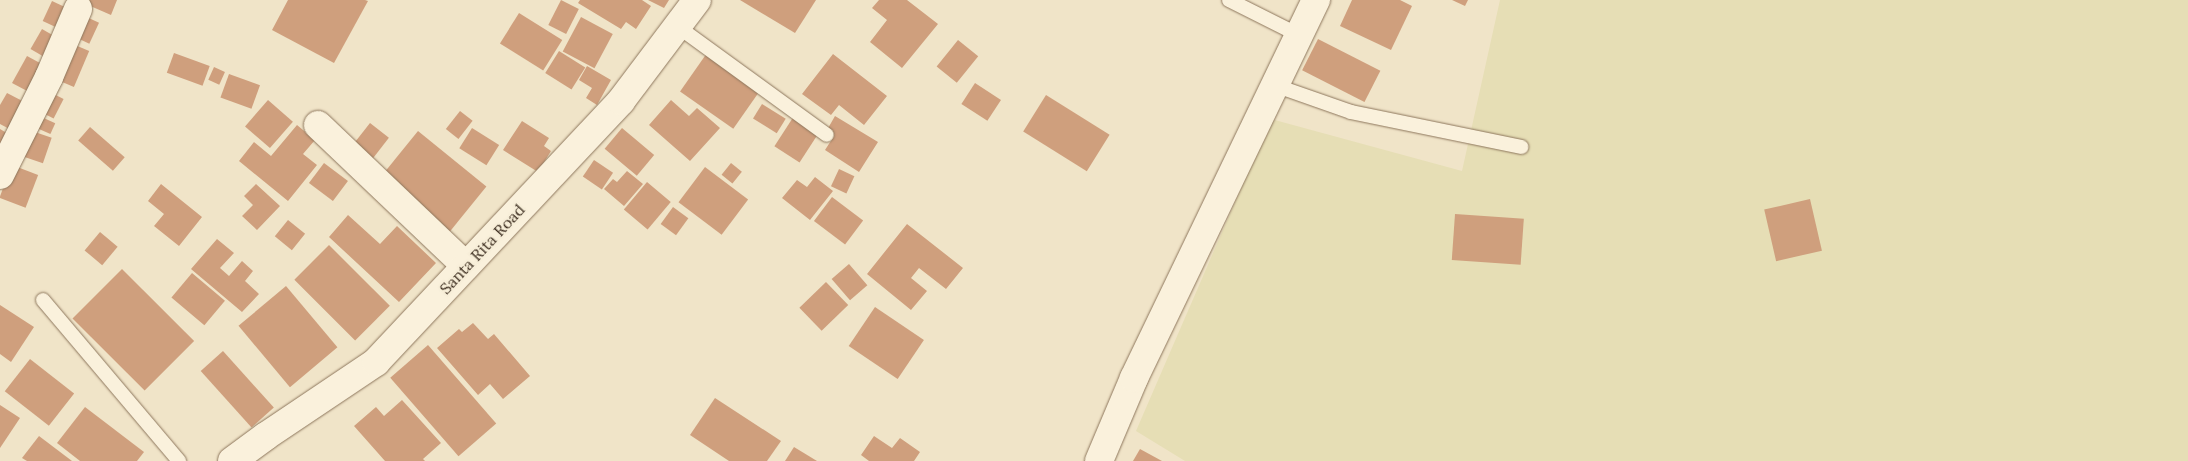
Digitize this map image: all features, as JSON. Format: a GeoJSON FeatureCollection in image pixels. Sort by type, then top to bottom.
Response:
{"type":"FeatureCollection","features":[{"type":"Feature","properties":{"kind":"street","name":"Santa Rita Road"},"geometry":{"type":"LineString","coordinates":[[232,461],[376,362],[621,101],[697,0]]}},
{"type":"Feature","properties":{"kind":"street"},"geometry":{"type":"LineString","coordinates":[[1099,461],[1134,378],[1316,0]]}},
{"type":"Feature","properties":{"kind":"street"},"geometry":{"type":"LineString","coordinates":[[0,175],[49,77],[78,9]]}},
{"type":"Feature","properties":{"kind":"street"},"geometry":{"type":"LineString","coordinates":[[318,125],[466,266]]}},
{"type":"Feature","properties":{"kind":"lane"},"geometry":{"type":"LineString","coordinates":[[1229,0],[1299,35]]}},
{"type":"Feature","properties":{"kind":"lane"},"geometry":{"type":"LineString","coordinates":[[678,26],[827,136]]}},
{"type":"Feature","properties":{"kind":"lane"},"geometry":{"type":"LineString","coordinates":[[1274,85],[1351,112],[1521,147]]}},
{"type":"Feature","properties":{"kind":"lane"},"geometry":{"type":"LineString","coordinates":[[43,300],[179,461]]}},
{"type":"Feature","properties":{"kind":"shaded area"},"geometry":{"type":"Polygon","coordinates":[[[1500,0],[2188,0],[2188,461],[1185,461],[1136,431],[1271,119],[1462,171],[1500,0]]]}},
{"type":"Feature","properties":{"kind":"building"},"geometry":{"type":"Polygon","coordinates":[[[90,0],[117,0],[111,15],[88,5],[90,0]]]}},
{"type":"Feature","properties":{"kind":"building"},"geometry":{"type":"Polygon","coordinates":[[[288,0],[368,1],[334,63],[272,30],[288,0]]]}},
{"type":"Feature","properties":{"kind":"building"},"geometry":{"type":"Polygon","coordinates":[[[561,0],[579,9],[566,34],[548,25],[561,0]]]}},
{"type":"Feature","properties":{"kind":"building"},"geometry":{"type":"Polygon","coordinates":[[[580,0],[642,0],[651,6],[636,29],[626,22],[621,29],[578,3],[580,0]]]}},
{"type":"Feature","properties":{"kind":"building"},"geometry":{"type":"Polygon","coordinates":[[[648,0],[669,0],[664,8],[648,0]]]}},
{"type":"Feature","properties":{"kind":"building"},"geometry":{"type":"Polygon","coordinates":[[[740,0],[816,0],[795,33],[740,0]]]}},
{"type":"Feature","properties":{"kind":"building"},"geometry":{"type":"Polygon","coordinates":[[[879,0],[907,0],[938,24],[902,68],[870,42],[887,20],[872,8],[879,0]]]}},
{"type":"Feature","properties":{"kind":"building"},"geometry":{"type":"Polygon","coordinates":[[[1352,0],[1400,0],[1412,6],[1391,50],[1340,26],[1352,0]]]}},
{"type":"Feature","properties":{"kind":"building"},"geometry":{"type":"Polygon","coordinates":[[[1452,0],[1468,0],[1465,6],[1452,0]]]}},
{"type":"Feature","properties":{"kind":"building"},"geometry":{"type":"Polygon","coordinates":[[[52,1],[73,11],[64,31],[43,21],[52,1]]]}},
{"type":"Feature","properties":{"kind":"building"},"geometry":{"type":"Polygon","coordinates":[[[519,13],[562,40],[543,71],[500,44],[519,13]]]}},
{"type":"Feature","properties":{"kind":"building"},"geometry":{"type":"Polygon","coordinates":[[[80,14],[99,23],[89,44],[70,35],[80,14]]]}},
{"type":"Feature","properties":{"kind":"building"},"geometry":{"type":"Polygon","coordinates":[[[581,17],[613,34],[594,68],[563,51],[581,17]]]}},
{"type":"Feature","properties":{"kind":"building"},"geometry":{"type":"Polygon","coordinates":[[[42,29],[59,39],[48,59],[31,49],[42,29]]]}},
{"type":"Feature","properties":{"kind":"building"},"geometry":{"type":"Polygon","coordinates":[[[1318,39],[1380,71],[1364,102],[1302,70],[1318,39]]]}},
{"type":"Feature","properties":{"kind":"building"},"geometry":{"type":"Polygon","coordinates":[[[958,40],[978,56],[957,83],[937,66],[958,40]]]}},
{"type":"Feature","properties":{"kind":"building"},"geometry":{"type":"Polygon","coordinates":[[[68,42],[89,51],[74,87],[53,78],[68,42]]]}},
{"type":"Feature","properties":{"kind":"building"},"geometry":{"type":"Polygon","coordinates":[[[559,51],[585,67],[572,89],[545,73],[559,51]]]}},
{"type":"Feature","properties":{"kind":"building"},"geometry":{"type":"Polygon","coordinates":[[[174,53],[210,66],[203,86],[167,73],[174,53]]]}},
{"type":"Feature","properties":{"kind":"building"},"geometry":{"type":"Polygon","coordinates":[[[707,53],[760,90],[733,129],[680,92],[707,53]]]}},
{"type":"Feature","properties":{"kind":"building"},"geometry":{"type":"Polygon","coordinates":[[[833,54],[887,96],[864,125],[839,105],[831,115],[802,94],[833,54]]]}},
{"type":"Feature","properties":{"kind":"building"},"geometry":{"type":"Polygon","coordinates":[[[27,56],[51,69],[29,92],[12,83],[27,56]]]}},
{"type":"Feature","properties":{"kind":"building"},"geometry":{"type":"Polygon","coordinates":[[[587,66],[611,80],[597,105],[586,98],[592,88],[579,80],[587,66]]]}},
{"type":"Feature","properties":{"kind":"building"},"geometry":{"type":"Polygon","coordinates":[[[214,67],[225,72],[219,85],[208,80],[214,67]]]}},
{"type":"Feature","properties":{"kind":"building"},"geometry":{"type":"Polygon","coordinates":[[[229,74],[260,85],[251,109],[220,97],[229,74]]]}},
{"type":"Feature","properties":{"kind":"building"},"geometry":{"type":"Polygon","coordinates":[[[975,83],[1001,100],[987,121],[961,104],[975,83]]]}},
{"type":"Feature","properties":{"kind":"building"},"geometry":{"type":"Polygon","coordinates":[[[44,89],[64,99],[54,119],[34,109],[44,89]]]}},
{"type":"Feature","properties":{"kind":"building"},"geometry":{"type":"Polygon","coordinates":[[[7,93],[32,106],[17,133],[0,124],[0,105],[7,93]]]}},
{"type":"Feature","properties":{"kind":"building"},"geometry":{"type":"Polygon","coordinates":[[[1046,95],[1110,135],[1087,171],[1023,131],[1046,95]]]}},
{"type":"Feature","properties":{"kind":"building"},"geometry":{"type":"Polygon","coordinates":[[[268,100],[293,122],[270,148],[245,126],[268,100]]]}},
{"type":"Feature","properties":{"kind":"building"},"geometry":{"type":"Polygon","coordinates":[[[671,100],[689,116],[697,108],[720,128],[690,161],[649,125],[671,100]]]}},
{"type":"Feature","properties":{"kind":"building"},"geometry":{"type":"Polygon","coordinates":[[[762,104],[786,119],[777,133],[753,118],[762,104]]]}},
{"type":"Feature","properties":{"kind":"building"},"geometry":{"type":"Polygon","coordinates":[[[460,111],[473,121],[458,139],[446,129],[460,111]]]}},
{"type":"Feature","properties":{"kind":"building"},"geometry":{"type":"Polygon","coordinates":[[[37,115],[55,123],[50,134],[32,126],[37,115]]]}},
{"type":"Feature","properties":{"kind":"building"},"geometry":{"type":"Polygon","coordinates":[[[794,116],[819,132],[800,163],[774,146],[794,116]]]}},
{"type":"Feature","properties":{"kind":"building"},"geometry":{"type":"Polygon","coordinates":[[[835,116],[878,142],[859,172],[825,150],[834,136],[827,130],[835,116]]]}},
{"type":"Feature","properties":{"kind":"building"},"geometry":{"type":"Polygon","coordinates":[[[522,121],[549,138],[544,146],[551,151],[538,172],[503,150],[522,121]]]}},
{"type":"Feature","properties":{"kind":"building"},"geometry":{"type":"Polygon","coordinates":[[[370,123],[389,138],[371,161],[352,146],[370,123]]]}},
{"type":"Feature","properties":{"kind":"building"},"geometry":{"type":"Polygon","coordinates":[[[297,125],[315,140],[303,154],[317,165],[288,201],[239,161],[254,142],[271,156],[297,125]]]}},
{"type":"Feature","properties":{"kind":"building"},"geometry":{"type":"Polygon","coordinates":[[[90,127],[125,157],[113,171],[78,141],[90,127]]]}},
{"type":"Feature","properties":{"kind":"building"},"geometry":{"type":"Polygon","coordinates":[[[472,128],[499,145],[486,165],[459,148],[472,128]]]}},
{"type":"Feature","properties":{"kind":"building"},"geometry":{"type":"Polygon","coordinates":[[[622,128],[654,155],[637,176],[605,149],[622,128]]]}},
{"type":"Feature","properties":{"kind":"building"},"geometry":{"type":"Polygon","coordinates":[[[0,129],[15,138],[0,165],[0,129]]]}},
{"type":"Feature","properties":{"kind":"building"},"geometry":{"type":"Polygon","coordinates":[[[29,130],[52,138],[43,163],[20,156],[29,130]]]}},
{"type":"Feature","properties":{"kind":"building"},"geometry":{"type":"Polygon","coordinates":[[[418,131],[486,186],[450,231],[381,176],[418,131]]]}},
{"type":"Feature","properties":{"kind":"building"},"geometry":{"type":"Polygon","coordinates":[[[594,160],[613,173],[602,189],[583,177],[594,160]]]}},
{"type":"Feature","properties":{"kind":"building"},"geometry":{"type":"Polygon","coordinates":[[[324,163],[348,181],[333,201],[309,183],[324,163]]]}},
{"type":"Feature","properties":{"kind":"building"},"geometry":{"type":"Polygon","coordinates":[[[731,163],[742,172],[732,183],[722,175],[731,163]]]}},
{"type":"Feature","properties":{"kind":"building"},"geometry":{"type":"Polygon","coordinates":[[[12,165],[38,175],[26,208],[0,198],[12,165]]]}},
{"type":"Feature","properties":{"kind":"building"},"geometry":{"type":"Polygon","coordinates":[[[705,167],[748,199],[722,235],[679,202],[705,167]]]}},
{"type":"Feature","properties":{"kind":"building"},"geometry":{"type":"Polygon","coordinates":[[[839,169],[854,176],[846,193],[831,186],[839,169]]]}},
{"type":"Feature","properties":{"kind":"building"},"geometry":{"type":"Polygon","coordinates":[[[627,171],[643,184],[624,206],[604,189],[613,179],[617,182],[627,171]]]}},
{"type":"Feature","properties":{"kind":"building"},"geometry":{"type":"Polygon","coordinates":[[[815,177],[833,191],[810,220],[782,198],[797,180],[807,187],[815,177]]]}},
{"type":"Feature","properties":{"kind":"building"},"geometry":{"type":"Polygon","coordinates":[[[647,182],[671,202],[648,230],[624,210],[647,182]]]}},
{"type":"Feature","properties":{"kind":"building"},"geometry":{"type":"Polygon","coordinates":[[[161,184],[202,217],[179,246],[154,226],[164,214],[148,201],[161,184]]]}},
{"type":"Feature","properties":{"kind":"building"},"geometry":{"type":"Polygon","coordinates":[[[256,184],[280,206],[257,230],[242,216],[253,205],[244,196],[256,184]]]}},
{"type":"Feature","properties":{"kind":"building"},"geometry":{"type":"Polygon","coordinates":[[[832,197],[863,220],[845,244],[814,221],[832,197]]]}},
{"type":"Feature","properties":{"kind":"building"},"geometry":{"type":"Polygon","coordinates":[[[1810,199],[1822,251],[1776,261],[1764,210],[1810,199]]]}},
{"type":"Feature","properties":{"kind":"building"},"geometry":{"type":"Polygon","coordinates":[[[673,207],[688,218],[676,235],[661,224],[673,207]]]}},
{"type":"Feature","properties":{"kind":"building"},"geometry":{"type":"Polygon","coordinates":[[[1455,214],[1524,219],[1521,265],[1452,260],[1455,214]]]}},
{"type":"Feature","properties":{"kind":"building"},"geometry":{"type":"Polygon","coordinates":[[[348,215],[380,244],[397,226],[436,263],[399,302],[329,237],[348,215]]]}},
{"type":"Feature","properties":{"kind":"building"},"geometry":{"type":"Polygon","coordinates":[[[288,220],[305,234],[292,250],[275,236],[288,220]]]}},
{"type":"Feature","properties":{"kind":"building"},"geometry":{"type":"Polygon","coordinates":[[[907,224],[963,268],[946,289],[919,268],[911,278],[927,291],[911,310],[867,274],[907,224]]]}},
{"type":"Feature","properties":{"kind":"building"},"geometry":{"type":"Polygon","coordinates":[[[100,232],[118,247],[102,265],[85,250],[100,232]]]}},
{"type":"Feature","properties":{"kind":"building"},"geometry":{"type":"Polygon","coordinates":[[[217,239],[234,253],[220,268],[229,276],[242,261],[253,271],[245,281],[259,294],[242,312],[191,269],[217,239]]]}},
{"type":"Feature","properties":{"kind":"building"},"geometry":{"type":"Polygon","coordinates":[[[329,245],[390,306],[355,340],[294,280],[329,245]]]}},
{"type":"Feature","properties":{"kind":"building"},"geometry":{"type":"Polygon","coordinates":[[[849,264],[867,285],[850,300],[832,279],[849,264]]]}},
{"type":"Feature","properties":{"kind":"building"},"geometry":{"type":"Polygon","coordinates":[[[122,269],[194,341],[145,391],[73,318],[122,269]]]}},
{"type":"Feature","properties":{"kind":"building"},"geometry":{"type":"Polygon","coordinates":[[[192,273],[225,301],[204,325],[171,298],[192,273]]]}},
{"type":"Feature","properties":{"kind":"building"},"geometry":{"type":"Polygon","coordinates":[[[826,282],[848,305],[822,331],[799,308],[826,282]]]}},
{"type":"Feature","properties":{"kind":"building"},"geometry":{"type":"Polygon","coordinates":[[[286,286],[337,347],[290,387],[239,326],[286,286]]]}},
{"type":"Feature","properties":{"kind":"building"},"geometry":{"type":"Polygon","coordinates":[[[0,305],[34,327],[11,362],[0,354],[0,305]]]}},
{"type":"Feature","properties":{"kind":"building"},"geometry":{"type":"Polygon","coordinates":[[[875,307],[924,340],[898,379],[849,346],[875,307]]]}},
{"type":"Feature","properties":{"kind":"building"},"geometry":{"type":"Polygon","coordinates":[[[473,323],[488,339],[494,334],[530,376],[503,399],[490,384],[478,395],[437,348],[459,329],[462,332],[473,323]]]}},
{"type":"Feature","properties":{"kind":"building"},"geometry":{"type":"Polygon","coordinates":[[[428,345],[496,423],[458,456],[390,378],[428,345]]]}},
{"type":"Feature","properties":{"kind":"building"},"geometry":{"type":"Polygon","coordinates":[[[223,351],[274,407],[252,428],[201,371],[223,351]]]}},
{"type":"Feature","properties":{"kind":"building"},"geometry":{"type":"Polygon","coordinates":[[[30,359],[74,393],[49,426],[5,391],[30,359]]]}},
{"type":"Feature","properties":{"kind":"building"},"geometry":{"type":"Polygon","coordinates":[[[715,398],[781,441],[767,461],[729,461],[690,435],[715,398]]]}},
{"type":"Feature","properties":{"kind":"building"},"geometry":{"type":"Polygon","coordinates":[[[402,400],[441,443],[423,459],[425,461],[385,461],[354,426],[376,407],[384,416],[402,400]]]}},
{"type":"Feature","properties":{"kind":"building"},"geometry":{"type":"Polygon","coordinates":[[[0,405],[20,418],[0,448],[0,405]]]}},
{"type":"Feature","properties":{"kind":"building"},"geometry":{"type":"Polygon","coordinates":[[[85,407],[144,452],[137,461],[80,461],[57,443],[85,407]]]}},
{"type":"Feature","properties":{"kind":"building"},"geometry":{"type":"Polygon","coordinates":[[[39,436],[72,461],[27,461],[22,458],[39,436]]]}},
{"type":"Feature","properties":{"kind":"building"},"geometry":{"type":"Polygon","coordinates":[[[874,436],[892,448],[900,438],[920,452],[914,461],[869,461],[861,455],[874,436]]]}},
{"type":"Feature","properties":{"kind":"building"},"geometry":{"type":"Polygon","coordinates":[[[794,447],[817,461],[785,461],[794,447]]]}},
{"type":"Feature","properties":{"kind":"building"},"geometry":{"type":"Polygon","coordinates":[[[1140,449],[1162,461],[1133,461],[1140,449]]]}}]}
